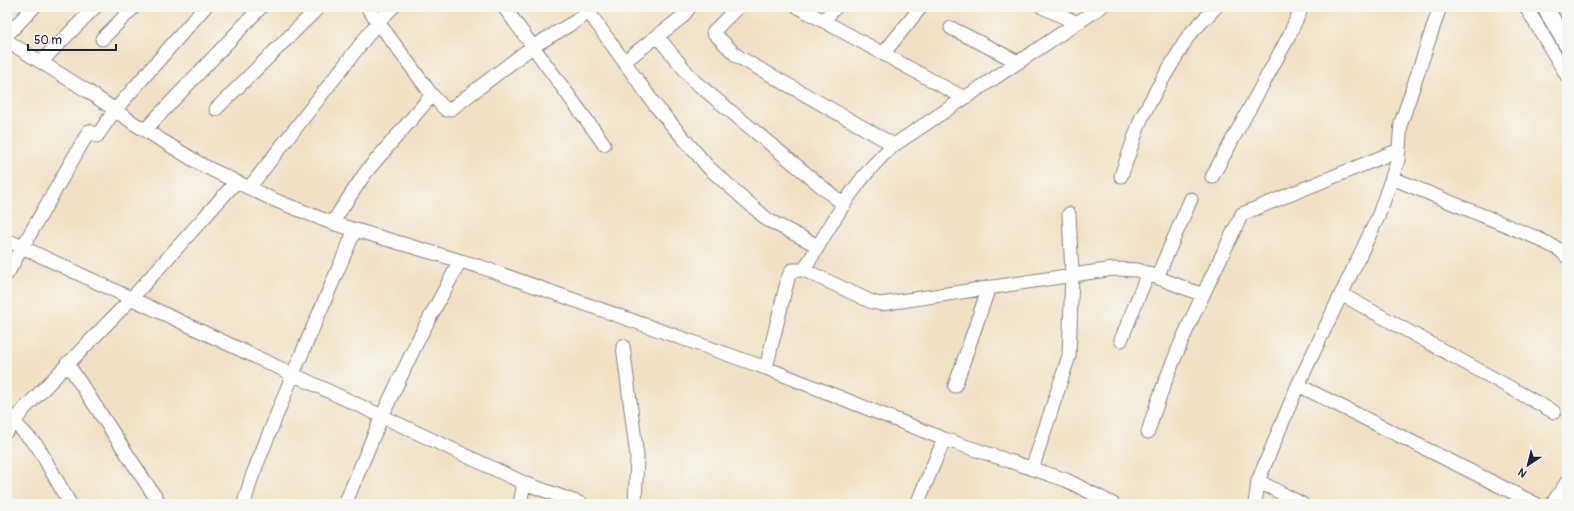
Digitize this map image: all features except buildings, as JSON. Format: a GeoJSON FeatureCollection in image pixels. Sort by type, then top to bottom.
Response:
{"type":"FeatureCollection","features":[{"type":"Feature","properties":{"kind":"main road"},"geometry":{"type":"LineString","coordinates":[[1545,7],[1567,45]]}},
{"type":"Feature","properties":{"kind":"street"},"geometry":{"type":"LineString","coordinates":[[7,35],[34,7]]}},
{"type":"Feature","properties":{"kind":"street"},"geometry":{"type":"LineString","coordinates":[[41,62],[95,7]]}},
{"type":"Feature","properties":{"kind":"street"},"geometry":{"type":"LineString","coordinates":[[102,39],[134,7]]}},
{"type":"Feature","properties":{"kind":"street"},"geometry":{"type":"LineString","coordinates":[[7,274],[89,131],[97,136],[115,110],[205,7]]}},
{"type":"Feature","properties":{"kind":"street"},"geometry":{"type":"LineString","coordinates":[[145,130],[261,7]]}},
{"type":"Feature","properties":{"kind":"street"},"geometry":{"type":"LineString","coordinates":[[216,109],[319,7]]}},
{"type":"Feature","properties":{"kind":"street"},"geometry":{"type":"LineString","coordinates":[[367,7],[432,95],[446,110],[451,109],[532,47],[589,9],[655,105],[709,168],[768,220],[818,246]]}},
{"type":"Feature","properties":{"kind":"street"},"geometry":{"type":"LineString","coordinates":[[249,188],[378,22],[393,7]]}},
{"type":"Feature","properties":{"kind":"street"},"geometry":{"type":"LineString","coordinates":[[504,7],[604,144]]}},
{"type":"Feature","properties":{"kind":"street"},"geometry":{"type":"LineString","coordinates":[[625,61],[682,17],[690,7]]}},
{"type":"Feature","properties":{"kind":"street"},"geometry":{"type":"LineString","coordinates":[[738,7],[713,32],[737,56],[894,145]]}},
{"type":"Feature","properties":{"kind":"street"},"geometry":{"type":"LineString","coordinates":[[798,7],[964,98]]}},
{"type":"Feature","properties":{"kind":"street"},"geometry":{"type":"LineString","coordinates":[[823,21],[836,7]]}},
{"type":"Feature","properties":{"kind":"street"},"geometry":{"type":"LineString","coordinates":[[883,54],[921,7]]}},
{"type":"Feature","properties":{"kind":"street"},"geometry":{"type":"LineString","coordinates":[[1042,7],[1077,23]]}},
{"type":"Feature","properties":{"kind":"street"},"geometry":{"type":"LineString","coordinates":[[804,270],[844,205],[879,157],[894,145],[1101,7]]}},
{"type":"Feature","properties":{"kind":"street"},"geometry":{"type":"LineString","coordinates":[[1121,176],[1141,119],[1158,87],[1189,35],[1216,7]]}},
{"type":"Feature","properties":{"kind":"street"},"geometry":{"type":"LineString","coordinates":[[1212,177],[1288,38],[1302,7]]}},
{"type":"Feature","properties":{"kind":"street"},"geometry":{"type":"LineString","coordinates":[[1255,504],[1258,481],[1298,385],[1378,217],[1398,160],[1401,123],[1440,7]]}},
{"type":"Feature","properties":{"kind":"street"},"geometry":{"type":"LineString","coordinates":[[1526,7],[1567,76]]}},
{"type":"Feature","properties":{"kind":"street"},"geometry":{"type":"LineString","coordinates":[[951,28],[1018,62]]}},
{"type":"Feature","properties":{"kind":"street"},"geometry":{"type":"LineString","coordinates":[[657,36],[694,81],[844,205]]}},
{"type":"Feature","properties":{"kind":"street"},"geometry":{"type":"LineString","coordinates":[[7,41],[202,165],[249,188],[332,223],[460,261],[766,368],[944,439],[1066,480],[1113,504]]}},
{"type":"Feature","properties":{"kind":"street"},"geometry":{"type":"LineString","coordinates":[[332,223],[366,172],[432,95]]}},
{"type":"Feature","properties":{"kind":"street"},"geometry":{"type":"LineString","coordinates":[[1148,432],[1159,395],[1203,295],[1242,214],[1399,150]]}},
{"type":"Feature","properties":{"kind":"street"},"geometry":{"type":"LineString","coordinates":[[1392,178],[1537,238],[1560,250],[1567,257]]}},
{"type":"Feature","properties":{"kind":"street"},"geometry":{"type":"LineString","coordinates":[[70,504],[38,447],[11,426],[67,364],[131,299],[236,182]]}},
{"type":"Feature","properties":{"kind":"street"},"geometry":{"type":"LineString","coordinates":[[1121,340],[1191,199]]}},
{"type":"Feature","properties":{"kind":"street"},"geometry":{"type":"LineString","coordinates":[[1032,469],[1069,356],[1072,274],[1069,214]]}},
{"type":"Feature","properties":{"kind":"street"},"geometry":{"type":"LineString","coordinates":[[244,504],[251,479],[293,374],[355,230]]}},
{"type":"Feature","properties":{"kind":"street"},"geometry":{"type":"LineString","coordinates":[[7,240],[524,483],[582,504]]}},
{"type":"Feature","properties":{"kind":"street"},"geometry":{"type":"LineString","coordinates":[[345,504],[382,416],[419,338],[460,261]]}},
{"type":"Feature","properties":{"kind":"street"},"geometry":{"type":"LineString","coordinates":[[766,368],[790,274],[795,269],[804,270],[872,302],[882,304],[1113,269],[1138,270],[1203,295]]}},
{"type":"Feature","properties":{"kind":"street"},"geometry":{"type":"LineString","coordinates":[[955,386],[989,287]]}},
{"type":"Feature","properties":{"kind":"street"},"geometry":{"type":"LineString","coordinates":[[1341,294],[1554,412]]}},
{"type":"Feature","properties":{"kind":"street"},"geometry":{"type":"LineString","coordinates":[[623,346],[636,457],[635,504]]}},
{"type":"Feature","properties":{"kind":"street"},"geometry":{"type":"LineString","coordinates":[[67,364],[160,504]]}},
{"type":"Feature","properties":{"kind":"street"},"geometry":{"type":"LineString","coordinates":[[1298,385],[1536,504]]}},
{"type":"Feature","properties":{"kind":"street"},"geometry":{"type":"LineString","coordinates":[[918,504],[944,439]]}},
{"type":"Feature","properties":{"kind":"street"},"geometry":{"type":"LineString","coordinates":[[1258,481],[1302,504]]}},
{"type":"Feature","properties":{"kind":"street"},"geometry":{"type":"LineString","coordinates":[[1552,504],[1567,482]]}},
{"type":"Feature","properties":{"kind":"street"},"geometry":{"type":"LineString","coordinates":[[520,504],[524,483]]}},
{"type":"Feature","properties":{"kind":"green space"},"geometry":{"type":"Polygon","coordinates":[[[1553,7],[1567,7],[1567,30],[1553,7]]]}}]}
